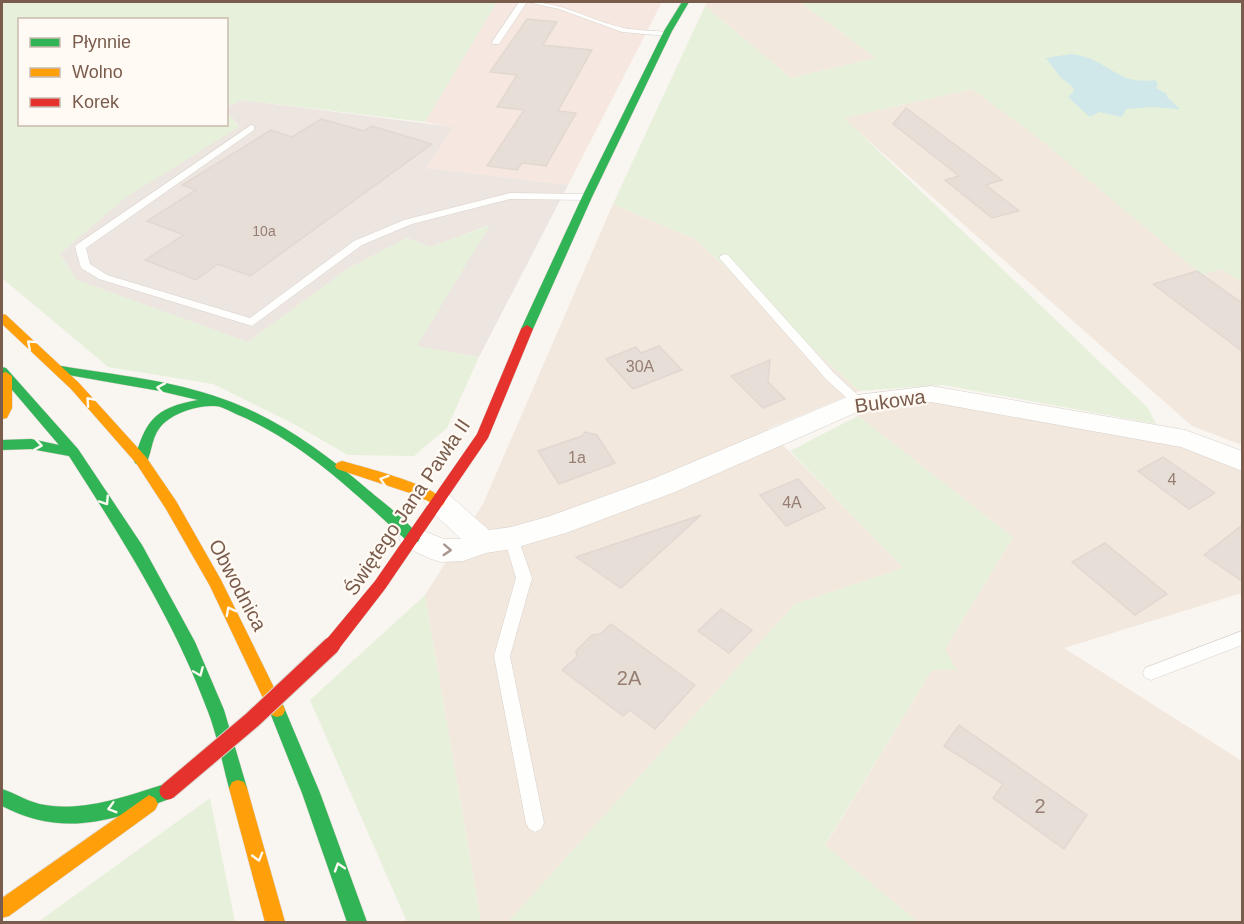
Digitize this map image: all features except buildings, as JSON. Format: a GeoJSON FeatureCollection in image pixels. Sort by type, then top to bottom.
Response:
{"type":"FeatureCollection","features":[{"type":"Feature","properties":{"kind":"main road","name":"Świętego Jana Pawła II"},"geometry":{"type":"LineString","coordinates":[[2,909],[168,791],[230,741],[332,645],[380,585],[483,435],[526,332],[587,197],[685,2]]}},
{"type":"Feature","properties":{"kind":"main road","name":"Obwodnica"},"geometry":{"type":"LineString","coordinates":[[2,318],[61,370],[141,461],[192,541],[254,655],[329,833],[357,922]]}},
{"type":"Feature","properties":{"kind":"main road"},"geometry":{"type":"LineString","coordinates":[[61,370],[168,388],[218,401],[252,415],[318,458],[372,500],[413,538]]}},
{"type":"Feature","properties":{"kind":"main road"},"geometry":{"type":"LineString","coordinates":[[2,415],[6,408],[4,373]]}},
{"type":"Feature","properties":{"kind":"main road"},"geometry":{"type":"LineString","coordinates":[[4,373],[73,452],[137,549],[189,647],[216,710],[274,922]]}},
{"type":"Feature","properties":{"kind":"main road"},"geometry":{"type":"LineString","coordinates":[[141,461],[151,431],[164,417],[192,403],[218,401]]}},
{"type":"Feature","properties":{"kind":"main road"},"geometry":{"type":"LineString","coordinates":[[2,445],[30,444],[73,452]]}},
{"type":"Feature","properties":{"kind":"main road"},"geometry":{"type":"LineString","coordinates":[[318,458],[418,490],[438,501]]}},
{"type":"Feature","properties":{"kind":"main road"},"geometry":{"type":"LineString","coordinates":[[2,797],[12,806],[51,818],[80,817],[168,791]]}},
{"type":"Feature","properties":{"kind":"street","name":"Bukowa"},"geometry":{"type":"LineString","coordinates":[[413,538],[441,551],[463,550],[483,542],[511,538],[556,525],[665,485],[858,402],[931,394],[1185,439],[1242,461]]}},
{"type":"Feature","properties":{"kind":"street"},"geometry":{"type":"LineString","coordinates":[[438,501],[483,542]]}},
{"type":"Feature","properties":{"kind":"lane"},"geometry":{"type":"LineString","coordinates":[[496,42],[523,2]]}},
{"type":"Feature","properties":{"kind":"lane"},"geometry":{"type":"LineString","coordinates":[[530,2],[561,7],[622,30],[667,34]]}},
{"type":"Feature","properties":{"kind":"lane"},"geometry":{"type":"LineString","coordinates":[[251,128],[80,248],[85,266],[103,277],[252,322],[358,243],[408,222],[510,196],[587,197]]}},
{"type":"Feature","properties":{"kind":"lane"},"geometry":{"type":"LineString","coordinates":[[724,257],[830,376],[858,402]]}},
{"type":"Feature","properties":{"kind":"lane"},"geometry":{"type":"LineString","coordinates":[[511,538],[524,578],[502,656],[535,823]]}},
{"type":"Feature","properties":{"kind":"lane"},"geometry":{"type":"LineString","coordinates":[[1151,674],[1242,638]]}},
{"type":"Feature","properties":{"kind":"shaded area"},"geometry":{"type":"Polygon","coordinates":[[[497,2],[662,2],[568,185],[426,168],[452,127],[425,122],[497,2]]]}},
{"type":"Feature","properties":{"kind":"shaded area"},"geometry":{"type":"Polygon","coordinates":[[[708,2],[800,2],[876,58],[791,78],[705,6],[708,2]]]}},
{"type":"Feature","properties":{"kind":"shaded area"},"geometry":{"type":"Polygon","coordinates":[[[972,89],[1242,283],[1242,445],[1192,426],[843,118],[972,89]]]}},
{"type":"Feature","properties":{"kind":"shaded area"},"geometry":{"type":"Polygon","coordinates":[[[242,100],[453,127],[426,168],[568,185],[479,357],[416,347],[489,225],[431,247],[407,238],[349,268],[248,342],[76,280],[60,254],[124,198],[239,126],[228,113],[228,107],[242,100]]]}},
{"type":"Feature","properties":{"kind":"shaded area"},"geometry":{"type":"Polygon","coordinates":[[[613,204],[695,239],[859,391],[767,429],[904,568],[795,604],[508,922],[481,922],[425,595],[483,504],[613,204]]]}},
{"type":"Feature","properties":{"kind":"shaded area"},"geometry":{"type":"Polygon","coordinates":[[[870,396],[970,402],[1174,443],[1242,468],[1242,593],[1064,648],[1242,761],[1242,922],[918,922],[825,846],[1013,537],[845,406],[870,396]]]}},
{"type":"Feature","properties":{"kind":"green space"},"geometry":{"type":"Polygon","coordinates":[[[2,2],[497,2],[425,122],[242,100],[228,107],[228,18],[18,18],[18,126],[228,126],[228,113],[239,127],[125,198],[60,254],[77,280],[248,342],[349,268],[407,238],[431,247],[490,225],[417,346],[479,357],[447,428],[414,456],[348,455],[294,424],[213,384],[108,367],[2,278],[2,2]]]}},
{"type":"Feature","properties":{"kind":"green space"},"geometry":{"type":"Polygon","coordinates":[[[800,2],[1242,2],[1242,283],[1222,269],[1202,275],[1042,141],[972,89],[844,118],[1148,408],[1156,424],[943,385],[859,391],[695,239],[613,204],[705,6],[791,78],[876,58],[800,2]]]}},
{"type":"Feature","properties":{"kind":"green space"},"geometry":{"type":"Polygon","coordinates":[[[858,416],[1013,537],[945,649],[957,670],[932,670],[825,845],[918,922],[508,922],[795,604],[903,568],[790,451],[858,416]]]}},
{"type":"Feature","properties":{"kind":"green space"},"geometry":{"type":"Polygon","coordinates":[[[425,595],[481,922],[407,922],[310,700],[425,595]]]}},
{"type":"Feature","properties":{"kind":"green space"},"geometry":{"type":"Polygon","coordinates":[[[210,798],[235,922],[38,922],[210,798]]]}},
{"type":"Feature","properties":{"kind":"water"},"geometry":{"type":"Polygon","coordinates":[[[1071,54],[1095,61],[1130,79],[1155,80],[1158,84],[1156,88],[1167,94],[1167,97],[1180,109],[1151,107],[1126,109],[1122,117],[1099,112],[1090,117],[1068,97],[1074,91],[1072,86],[1060,77],[1046,58],[1071,54]]]}},
{"type":"Feature","properties":{"kind":"traffic: fast"},"geometry":{"type":"LineString","coordinates":[[527,329],[587,197],[668,31],[685,2]]}},
{"type":"Feature","properties":{"kind":"traffic: fast"},"geometry":{"type":"LineString","coordinates":[[61,370],[180,391],[219,402],[246,413],[298,442],[369,498],[413,538]]}},
{"type":"Feature","properties":{"kind":"traffic: fast"},"geometry":{"type":"LineString","coordinates":[[2,371],[73,452],[137,549],[189,647],[216,710],[238,788]]}},
{"type":"Feature","properties":{"kind":"traffic: fast"},"geometry":{"type":"LineString","coordinates":[[141,461],[146,439],[154,425],[161,419],[195,404],[213,402]]}},
{"type":"Feature","properties":{"kind":"traffic: fast"},"geometry":{"type":"LineString","coordinates":[[2,445],[31,444],[73,452]]}},
{"type":"Feature","properties":{"kind":"traffic: fast"},"geometry":{"type":"LineString","coordinates":[[277,710],[311,793],[357,922]]}},
{"type":"Feature","properties":{"kind":"traffic: fast"},"geometry":{"type":"LineString","coordinates":[[2,797],[23,808],[44,814],[64,816],[105,811],[168,791]]}},
{"type":"Feature","properties":{"kind":"traffic: slow"},"geometry":{"type":"LineString","coordinates":[[2,318],[75,386],[141,460],[171,505],[216,584],[277,710]]}},
{"type":"Feature","properties":{"kind":"traffic: slow"},"geometry":{"type":"LineString","coordinates":[[2,415],[6,408],[6,376]]}},
{"type":"Feature","properties":{"kind":"traffic: slow"},"geometry":{"type":"LineString","coordinates":[[342,466],[418,490],[438,501]]}},
{"type":"Feature","properties":{"kind":"traffic: slow"},"geometry":{"type":"LineString","coordinates":[[238,788],[275,922]]}},
{"type":"Feature","properties":{"kind":"traffic: slow"},"geometry":{"type":"LineString","coordinates":[[2,909],[149,804]]}},
{"type":"Feature","properties":{"kind":"traffic: jam"},"geometry":{"type":"LineString","coordinates":[[332,645],[380,585],[483,435],[527,329]]}},
{"type":"Feature","properties":{"kind":"traffic: jam"},"geometry":{"type":"LineString","coordinates":[[168,791],[252,720],[332,645]]}}]}
